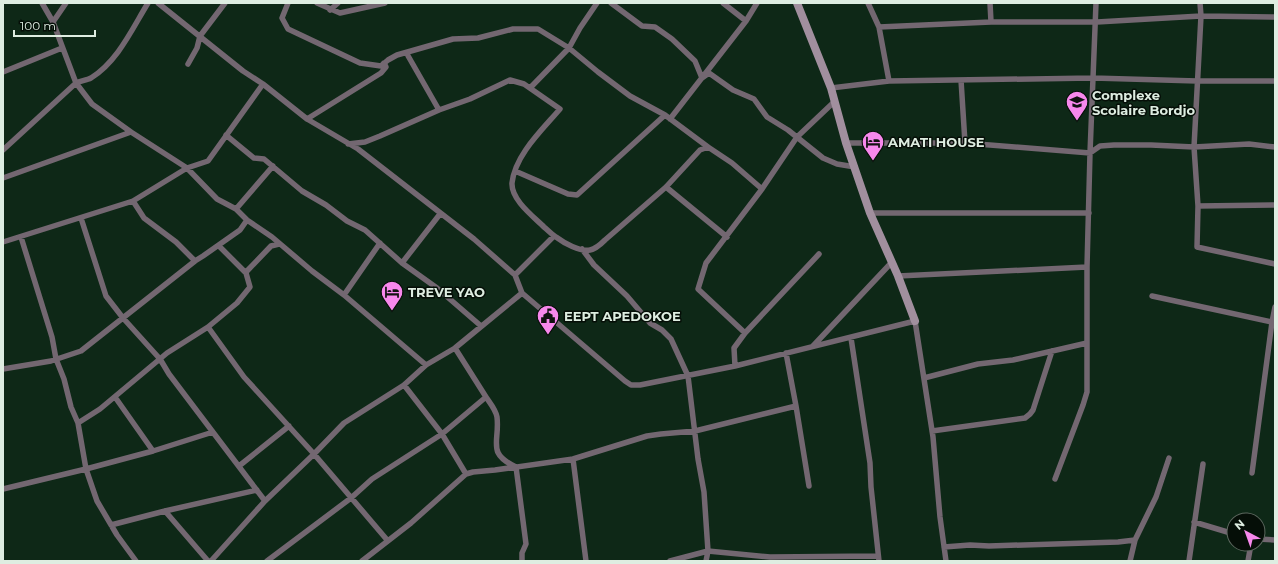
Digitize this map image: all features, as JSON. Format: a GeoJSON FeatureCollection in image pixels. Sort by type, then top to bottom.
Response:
{"type":"FeatureCollection","features":[{"type":"Feature","properties":{"kind":"street"},"geometry":{"type":"LineString","coordinates":[[42,3],[53,22],[76,83],[92,104],[131,132],[187,168],[217,199],[236,208],[247,220],[272,237],[344,295],[426,365]]}},
{"type":"Feature","properties":{"kind":"street"},"geometry":{"type":"LineString","coordinates":[[53,22],[66,3]]}},
{"type":"Feature","properties":{"kind":"street"},"geometry":{"type":"LineString","coordinates":[[3,150],[76,83],[90,78],[111,60],[122,46],[148,3]]}},
{"type":"Feature","properties":{"kind":"street"},"geometry":{"type":"LineString","coordinates":[[158,3],[242,71],[263,84],[308,119],[358,149],[474,239],[514,275],[522,293],[631,385],[640,385],[735,366],[915,321]]}},
{"type":"Feature","properties":{"kind":"street"},"geometry":{"type":"LineString","coordinates":[[188,64],[200,36],[225,3]]}},
{"type":"Feature","properties":{"kind":"street"},"geometry":{"type":"LineString","coordinates":[[288,3],[282,18],[288,30],[360,63],[381,66],[384,63],[386,65],[382,73],[308,119]]}},
{"type":"Feature","properties":{"kind":"street"},"geometry":{"type":"LineString","coordinates":[[317,3],[330,10],[340,13],[385,3]]}},
{"type":"Feature","properties":{"kind":"street"},"geometry":{"type":"LineString","coordinates":[[330,10],[338,3]]}},
{"type":"Feature","properties":{"kind":"street"},"geometry":{"type":"LineString","coordinates":[[530,88],[569,48],[580,28],[597,3]]}},
{"type":"Feature","properties":{"kind":"street"},"geometry":{"type":"LineString","coordinates":[[611,3],[642,26],[655,27],[672,39],[695,61],[702,78]]}},
{"type":"Feature","properties":{"kind":"street"},"geometry":{"type":"LineString","coordinates":[[723,3],[746,21]]}},
{"type":"Feature","properties":{"kind":"street"},"geometry":{"type":"LineString","coordinates":[[670,119],[746,21],[757,3]]}},
{"type":"Feature","properties":{"kind":"street"},"geometry":{"type":"LineString","coordinates":[[797,3],[831,88],[846,142],[870,214],[898,276],[915,321],[932,431],[940,517],[946,561]]}},
{"type":"Feature","properties":{"kind":"street"},"geometry":{"type":"LineString","coordinates":[[868,3],[879,28],[889,81]]}},
{"type":"Feature","properties":{"kind":"street"},"geometry":{"type":"LineString","coordinates":[[990,3],[991,22]]}},
{"type":"Feature","properties":{"kind":"street"},"geometry":{"type":"LineString","coordinates":[[1055,479],[1086,398],[1087,267],[1093,78],[1097,22],[1096,3]]}},
{"type":"Feature","properties":{"kind":"street"},"geometry":{"type":"LineString","coordinates":[[1200,3],[1201,16],[1194,147],[1198,206],[1197,247],[1275,264]]}},
{"type":"Feature","properties":{"kind":"street"},"geometry":{"type":"LineString","coordinates":[[879,28],[991,22],[1097,22],[1201,16],[1275,17]]}},
{"type":"Feature","properties":{"kind":"street"},"geometry":{"type":"LineString","coordinates":[[381,66],[388,60],[404,53],[453,39],[478,38],[513,29],[538,29],[569,48],[630,96],[665,115],[732,163],[762,190]]}},
{"type":"Feature","properties":{"kind":"street"},"geometry":{"type":"LineString","coordinates":[[3,72],[62,48]]}},
{"type":"Feature","properties":{"kind":"street"},"geometry":{"type":"LineString","coordinates":[[404,53],[407,54],[418,70],[439,110]]}},
{"type":"Feature","properties":{"kind":"street"},"geometry":{"type":"LineString","coordinates":[[702,78],[709,73],[733,90],[754,99],[767,117],[798,137],[823,158],[837,164],[855,167]]}},
{"type":"Feature","properties":{"kind":"street"},"geometry":{"type":"LineString","coordinates":[[831,88],[889,81],[1093,78],[1197,81],[1275,81]]}},
{"type":"Feature","properties":{"kind":"street"},"geometry":{"type":"LineString","coordinates":[[348,144],[365,142],[439,110],[470,99],[510,80],[521,82],[560,109],[519,159],[512,185],[521,204],[528,211],[554,236],[582,250],[594,265],[628,296],[650,323],[662,330],[671,339],[688,376],[696,431],[698,459],[704,492],[708,551],[706,561]]}},
{"type":"Feature","properties":{"kind":"street"},"geometry":{"type":"LineString","coordinates":[[961,80],[965,143]]}},
{"type":"Feature","properties":{"kind":"street"},"geometry":{"type":"LineString","coordinates":[[3,242],[133,201],[187,168],[208,161],[263,84]]}},
{"type":"Feature","properties":{"kind":"street"},"geometry":{"type":"LineString","coordinates":[[745,333],[698,289],[706,263],[762,190],[798,137],[835,101]]}},
{"type":"Feature","properties":{"kind":"street"},"geometry":{"type":"LineString","coordinates":[[515,170],[568,194],[577,195],[665,115]]}},
{"type":"Feature","properties":{"kind":"street"},"geometry":{"type":"LineString","coordinates":[[3,177],[131,132]]}},
{"type":"Feature","properties":{"kind":"street"},"geometry":{"type":"LineString","coordinates":[[226,134],[254,158],[264,159],[302,191],[326,205],[347,221],[365,230],[402,263],[437,288],[480,326]]}},
{"type":"Feature","properties":{"kind":"street"},"geometry":{"type":"LineString","coordinates":[[846,142],[965,143],[1090,153],[1100,146],[1114,144],[1194,147],[1249,144],[1275,146]]}},
{"type":"Feature","properties":{"kind":"street"},"geometry":{"type":"LineString","coordinates":[[582,250],[590,250],[597,247],[666,186],[700,150],[708,147]]}},
{"type":"Feature","properties":{"kind":"street"},"geometry":{"type":"LineString","coordinates":[[236,208],[273,166]]}},
{"type":"Feature","properties":{"kind":"street"},"geometry":{"type":"LineString","coordinates":[[666,186],[727,237]]}},
{"type":"Feature","properties":{"kind":"street"},"geometry":{"type":"LineString","coordinates":[[133,201],[144,218],[176,242],[195,261]]}},
{"type":"Feature","properties":{"kind":"street"},"geometry":{"type":"LineString","coordinates":[[1198,206],[1275,205]]}},
{"type":"Feature","properties":{"kind":"street"},"geometry":{"type":"LineString","coordinates":[[870,214],[1089,213]]}},
{"type":"Feature","properties":{"kind":"street"},"geometry":{"type":"LineString","coordinates":[[402,263],[440,214]]}},
{"type":"Feature","properties":{"kind":"street"},"geometry":{"type":"LineString","coordinates":[[80,218],[106,296],[123,318],[160,359],[169,374],[265,501]]}},
{"type":"Feature","properties":{"kind":"street"},"geometry":{"type":"LineString","coordinates":[[3,369],[51,361],[81,351],[195,261],[219,246],[240,230],[247,220]]}},
{"type":"Feature","properties":{"kind":"street"},"geometry":{"type":"LineString","coordinates":[[514,275],[554,236]]}},
{"type":"Feature","properties":{"kind":"street"},"geometry":{"type":"LineString","coordinates":[[21,237],[52,337],[56,359],[64,379],[71,407],[78,423],[86,470],[97,501],[111,525],[136,561]]}},
{"type":"Feature","properties":{"kind":"street"},"geometry":{"type":"LineString","coordinates":[[344,295],[380,243]]}},
{"type":"Feature","properties":{"kind":"street"},"geometry":{"type":"LineString","coordinates":[[246,273],[267,250],[274,245],[279,244]]}},
{"type":"Feature","properties":{"kind":"street"},"geometry":{"type":"LineString","coordinates":[[78,423],[92,415],[160,359],[208,327],[237,303],[249,290],[250,284],[246,273],[219,246]]}},
{"type":"Feature","properties":{"kind":"street"},"geometry":{"type":"LineString","coordinates":[[735,366],[734,348],[745,333],[818,254]]}},
{"type":"Feature","properties":{"kind":"street"},"geometry":{"type":"LineString","coordinates":[[812,346],[892,262]]}},
{"type":"Feature","properties":{"kind":"street"},"geometry":{"type":"LineString","coordinates":[[898,276],[1087,267]]}},
{"type":"Feature","properties":{"kind":"street"},"geometry":{"type":"LineString","coordinates":[[165,511],[210,561],[265,501],[344,423],[404,385],[426,365],[455,348],[522,293]]}},
{"type":"Feature","properties":{"kind":"street"},"geometry":{"type":"LineString","coordinates":[[1152,296],[1272,322]]}},
{"type":"Feature","properties":{"kind":"street"},"geometry":{"type":"LineString","coordinates":[[1252,473],[1275,307]]}},
{"type":"Feature","properties":{"kind":"street"},"geometry":{"type":"LineString","coordinates":[[208,327],[244,377],[314,454],[388,541]]}},
{"type":"Feature","properties":{"kind":"street"},"geometry":{"type":"LineString","coordinates":[[670,561],[708,551],[753,558],[879,558],[868,452],[851,338]]}},
{"type":"Feature","properties":{"kind":"street"},"geometry":{"type":"LineString","coordinates":[[924,378],[978,364],[1012,360],[1087,343]]}},
{"type":"Feature","properties":{"kind":"street"},"geometry":{"type":"LineString","coordinates":[[455,348],[497,415],[496,445],[498,452],[505,462],[516,467]]}},
{"type":"Feature","properties":{"kind":"street"},"geometry":{"type":"LineString","coordinates":[[932,431],[1028,416],[1033,410],[1052,351]]}},
{"type":"Feature","properties":{"kind":"street"},"geometry":{"type":"LineString","coordinates":[[786,353],[809,486]]}},
{"type":"Feature","properties":{"kind":"street"},"geometry":{"type":"LineString","coordinates":[[404,385],[442,434],[466,474]]}},
{"type":"Feature","properties":{"kind":"street"},"geometry":{"type":"LineString","coordinates":[[115,397],[153,452]]}},
{"type":"Feature","properties":{"kind":"street"},"geometry":{"type":"LineString","coordinates":[[267,561],[351,498],[372,479],[442,434],[486,397]]}},
{"type":"Feature","properties":{"kind":"street"},"geometry":{"type":"LineString","coordinates":[[362,561],[437,501],[466,474],[573,459],[647,436],[696,431],[796,406]]}},
{"type":"Feature","properties":{"kind":"street"},"geometry":{"type":"LineString","coordinates":[[239,466],[289,426]]}},
{"type":"Feature","properties":{"kind":"street"},"geometry":{"type":"LineString","coordinates":[[3,489],[86,470],[153,452],[213,432]]}},
{"type":"Feature","properties":{"kind":"street"},"geometry":{"type":"LineString","coordinates":[[1130,561],[1135,540],[1156,498],[1169,458]]}},
{"type":"Feature","properties":{"kind":"street"},"geometry":{"type":"LineString","coordinates":[[573,459],[586,561]]}},
{"type":"Feature","properties":{"kind":"street"},"geometry":{"type":"LineString","coordinates":[[1189,561],[1203,464]]}},
{"type":"Feature","properties":{"kind":"street"},"geometry":{"type":"LineString","coordinates":[[516,467],[526,544],[522,552],[522,561]]}},
{"type":"Feature","properties":{"kind":"street"},"geometry":{"type":"LineString","coordinates":[[111,525],[257,490]]}},
{"type":"Feature","properties":{"kind":"street"},"geometry":{"type":"LineString","coordinates":[[1194,522],[1226,532]]}},
{"type":"Feature","properties":{"kind":"street"},"geometry":{"type":"LineString","coordinates":[[944,547],[970,544],[989,546],[1090,544],[1135,540]]}},
{"type":"Feature","properties":{"kind":"place","name":"Complexe Scolaire Bordjo"},"geometry":{"type":"Point","coordinates":[1077,122]}},
{"type":"Feature","properties":{"kind":"place","name":"AMATI HOUSE"},"geometry":{"type":"Point","coordinates":[873,162]}},
{"type":"Feature","properties":{"kind":"place","name":"TREVE YAO"},"geometry":{"type":"Point","coordinates":[392,312]}},
{"type":"Feature","properties":{"kind":"place","name":"EEPT APEDOKOE"},"geometry":{"type":"Point","coordinates":[548,336]}}]}
